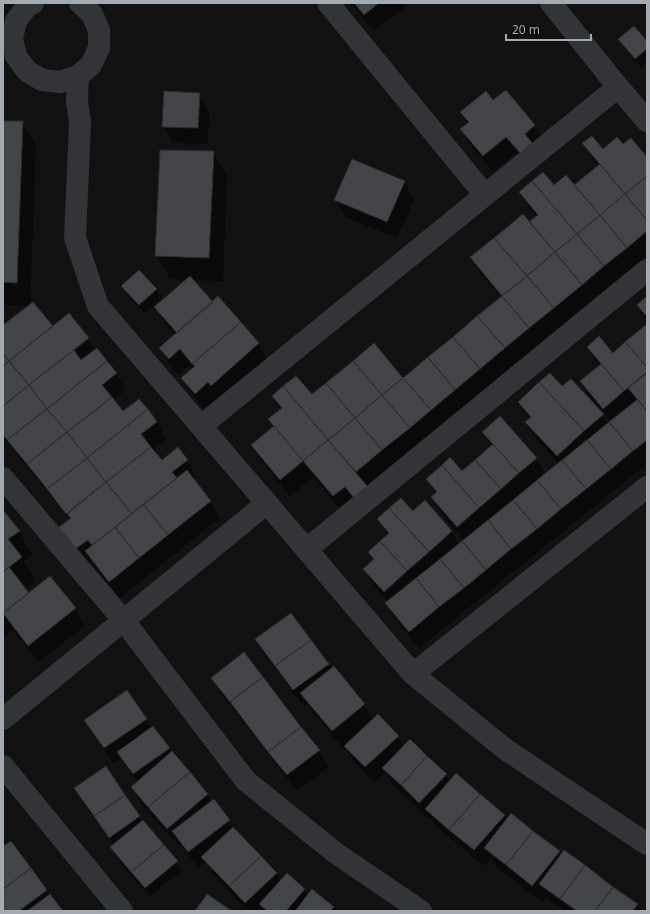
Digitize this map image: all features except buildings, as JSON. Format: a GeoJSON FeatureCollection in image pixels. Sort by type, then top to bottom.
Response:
{"type":"FeatureCollection","features":[{"type":"Feature","properties":{"kind":"street"},"geometry":{"type":"LineString","coordinates":[[28,4],[16,21],[12,38],[16,56],[27,71],[42,80],[60,82],[78,76],[91,65],[99,48],[99,30],[92,14],[80,3]]}},
{"type":"Feature","properties":{"kind":"street"},"geometry":{"type":"LineString","coordinates":[[328,3],[485,195]]}},
{"type":"Feature","properties":{"kind":"street"},"geometry":{"type":"LineString","coordinates":[[551,3],[647,121]]}},
{"type":"Feature","properties":{"kind":"street"},"geometry":{"type":"LineString","coordinates":[[78,76],[77,101],[80,123],[75,238],[98,306],[413,674],[505,749],[647,844]]}},
{"type":"Feature","properties":{"kind":"street"},"geometry":{"type":"LineString","coordinates":[[201,426],[618,87]]}},
{"type":"Feature","properties":{"kind":"street"},"geometry":{"type":"LineString","coordinates":[[307,549],[647,270]]}},
{"type":"Feature","properties":{"kind":"street"},"geometry":{"type":"LineString","coordinates":[[3,478],[124,621],[246,781],[337,854],[421,911]]}},
{"type":"Feature","properties":{"kind":"street"},"geometry":{"type":"LineString","coordinates":[[413,674],[647,487]]}},
{"type":"Feature","properties":{"kind":"street"},"geometry":{"type":"LineString","coordinates":[[3,719],[267,503]]}},
{"type":"Feature","properties":{"kind":"street"},"geometry":{"type":"LineString","coordinates":[[3,766],[122,911]]}}]}
